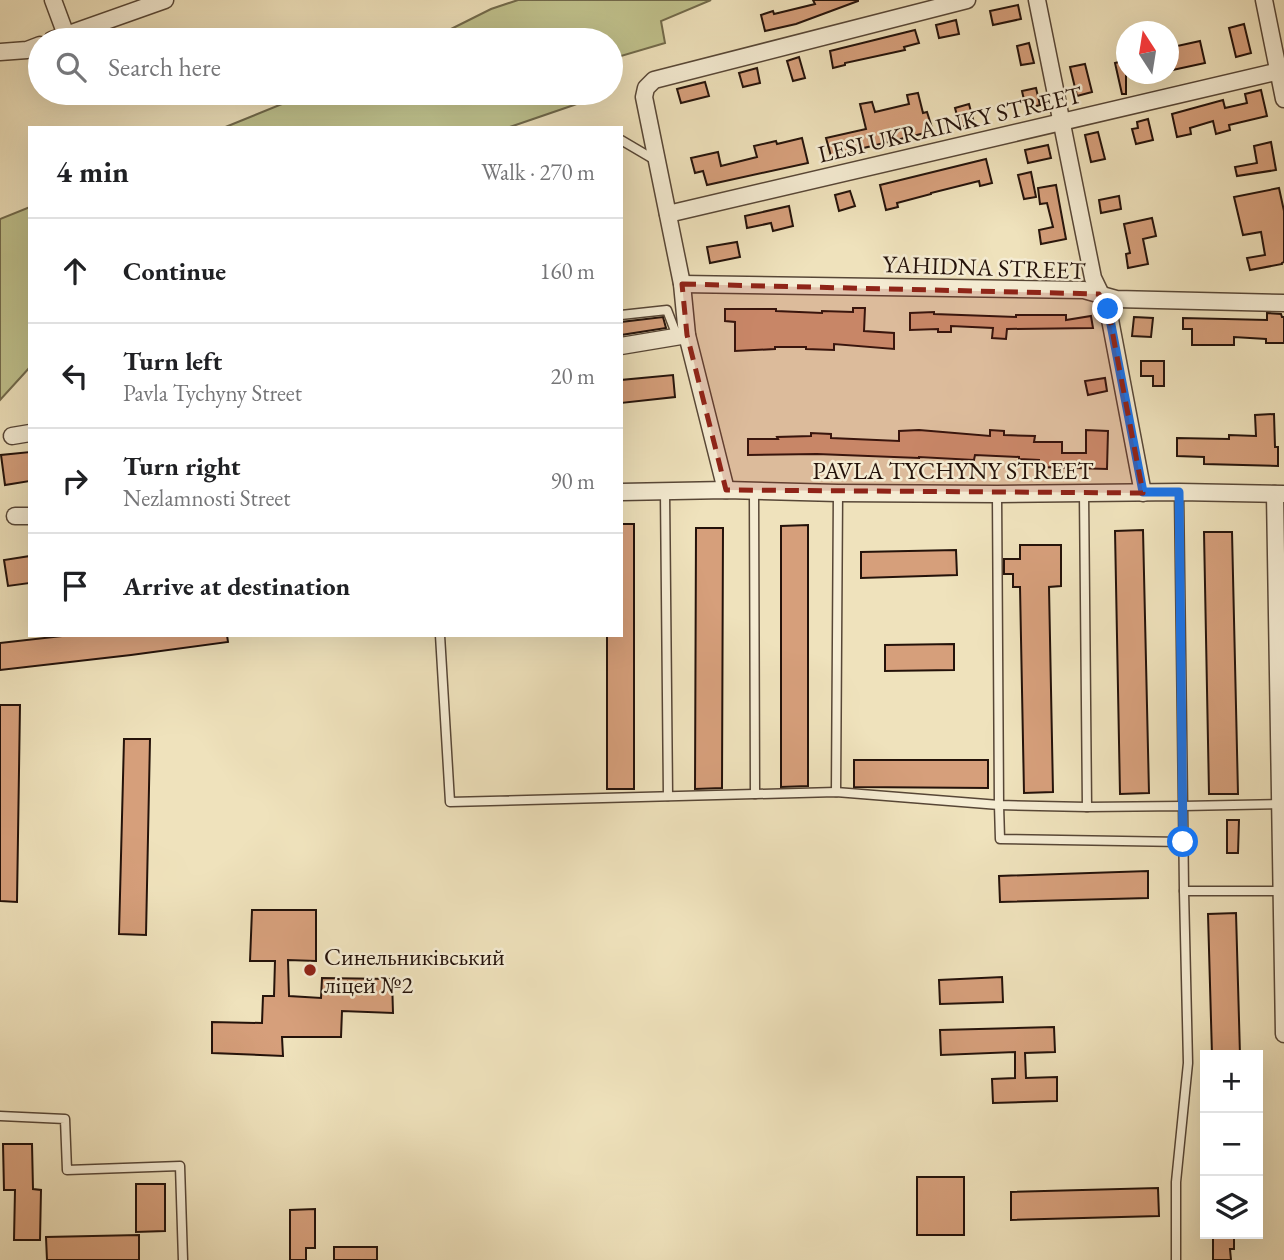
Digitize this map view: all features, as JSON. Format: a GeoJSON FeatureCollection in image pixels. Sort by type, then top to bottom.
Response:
{"type":"FeatureCollection","features":[{"type":"Feature","properties":{"kind":"street"},"geometry":{"type":"LineString","coordinates":[[53,0],[57,28]]}},
{"type":"Feature","properties":{"kind":"street"},"geometry":{"type":"LineString","coordinates":[[87,28],[165,0]]}},
{"type":"Feature","properties":{"kind":"street"},"geometry":{"type":"LineString","coordinates":[[726,490],[682,335],[682,284],[643,97],[646,88],[654,80],[967,0]]}},
{"type":"Feature","properties":{"kind":"street"},"geometry":{"type":"LineString","coordinates":[[1037,0],[1093,278],[1108,309],[1143,492]]}},
{"type":"Feature","properties":{"kind":"street"},"geometry":{"type":"LineString","coordinates":[[1264,0],[1282,71],[1284,99]]}},
{"type":"Feature","properties":{"kind":"street"},"geometry":{"type":"LineString","coordinates":[[0,52],[28,50]]}},
{"type":"Feature","properties":{"kind":"street","name":"LESI UKRAINKY STREET"},"geometry":{"type":"LineString","coordinates":[[668,214],[1282,71]]}},
{"type":"Feature","properties":{"kind":"street","name":"YAHIDNA STREET"},"geometry":{"type":"LineString","coordinates":[[682,284],[1084,290],[1116,299],[1284,303]]}},
{"type":"Feature","properties":{"kind":"street"},"geometry":{"type":"LineString","coordinates":[[623,346],[682,335]]}},
{"type":"Feature","properties":{"kind":"street"},"geometry":{"type":"LineString","coordinates":[[12,436],[28,433]]}},
{"type":"Feature","properties":{"kind":"street","name":"PAVLA TYCHYNY STREET"},"geometry":{"type":"LineString","coordinates":[[623,492],[726,490],[838,493],[1280,494]]}},
{"type":"Feature","properties":{"kind":"street"},"geometry":{"type":"LineString","coordinates":[[1280,494],[1280,804],[1284,1034]]}},
{"type":"Feature","properties":{"kind":"lane"},"geometry":{"type":"LineString","coordinates":[[623,141],[657,162]]}},
{"type":"Feature","properties":{"kind":"lane"},"geometry":{"type":"LineString","coordinates":[[623,315],[667,310],[682,335]]}},
{"type":"Feature","properties":{"kind":"lane"},"geometry":{"type":"LineString","coordinates":[[754,491],[755,794]]}},
{"type":"Feature","properties":{"kind":"lane"},"geometry":{"type":"LineString","coordinates":[[665,492],[668,796]]}},
{"type":"Feature","properties":{"kind":"lane"},"geometry":{"type":"LineString","coordinates":[[1176,1260],[1175,1182],[1188,1063],[1179,492]]}},
{"type":"Feature","properties":{"kind":"lane"},"geometry":{"type":"LineString","coordinates":[[836,792],[838,493]]}},
{"type":"Feature","properties":{"kind":"lane"},"geometry":{"type":"LineString","coordinates":[[1084,493],[1087,807]]}},
{"type":"Feature","properties":{"kind":"lane"},"geometry":{"type":"LineString","coordinates":[[998,494],[1000,839],[1183,842]]}},
{"type":"Feature","properties":{"kind":"lane"},"geometry":{"type":"LineString","coordinates":[[440,637],[450,802],[836,792],[999,805],[1087,807],[1280,804]]}},
{"type":"Feature","properties":{"kind":"lane"},"geometry":{"type":"LineString","coordinates":[[1184,891],[1282,891]]}},
{"type":"Feature","properties":{"kind":"lane"},"geometry":{"type":"LineString","coordinates":[[0,1116],[65,1119],[67,1170],[180,1166],[183,1260]]}},
{"type":"Feature","properties":{"kind":"highlighted area"},"geometry":{"type":"Polygon","coordinates":[[[682,284],[1099,294],[1108,309],[1143,493],[726,490],[687,335],[682,284]]]}},
{"type":"Feature","properties":{"kind":"green space"},"geometry":{"type":"Polygon","coordinates":[[[518,0],[711,0],[661,21],[665,43],[623,55],[623,28],[453,28],[491,9],[518,0]]]}},
{"type":"Feature","properties":{"kind":"green space"},"geometry":{"type":"Polygon","coordinates":[[[280,105],[574,105],[513,126],[228,126],[280,105]]]}},
{"type":"Feature","properties":{"kind":"green space"},"geometry":{"type":"Polygon","coordinates":[[[28,208],[28,369],[0,400],[0,219],[28,208]]]}},
{"type":"Feature","properties":{"kind":"building"},"geometry":{"type":"Polygon","coordinates":[[[813,0],[858,1],[796,24],[765,31],[761,15],[815,4],[813,0]]]}},
{"type":"Feature","properties":{"kind":"building"},"geometry":{"type":"Polygon","coordinates":[[[1018,5],[1021,19],[993,25],[990,11],[1018,5]]]}},
{"type":"Feature","properties":{"kind":"building"},"geometry":{"type":"Polygon","coordinates":[[[956,20],[959,34],[939,38],[936,25],[956,20]]]}},
{"type":"Feature","properties":{"kind":"building"},"geometry":{"type":"Polygon","coordinates":[[[1244,24],[1251,53],[1236,57],[1229,28],[1244,24]]]}},
{"type":"Feature","properties":{"kind":"building"},"geometry":{"type":"Polygon","coordinates":[[[915,30],[919,43],[904,47],[905,50],[833,68],[830,51],[915,30]]]}},
{"type":"Feature","properties":{"kind":"building"},"geometry":{"type":"Polygon","coordinates":[[[1200,41],[1205,63],[1179,69],[1179,46],[1200,41]]]}},
{"type":"Feature","properties":{"kind":"building"},"geometry":{"type":"Polygon","coordinates":[[[1029,43],[1034,63],[1021,65],[1017,46],[1029,43]]]}},
{"type":"Feature","properties":{"kind":"building"},"geometry":{"type":"Polygon","coordinates":[[[799,57],[805,78],[793,81],[787,61],[799,57]]]}},
{"type":"Feature","properties":{"kind":"building"},"geometry":{"type":"Polygon","coordinates":[[[1085,64],[1092,92],[1077,96],[1070,67],[1085,64]]]}},
{"type":"Feature","properties":{"kind":"building"},"geometry":{"type":"Polygon","coordinates":[[[757,68],[760,83],[743,87],[739,73],[757,68]]]}},
{"type":"Feature","properties":{"kind":"building"},"geometry":{"type":"Polygon","coordinates":[[[705,82],[709,96],[681,103],[677,89],[705,82]]]}},
{"type":"Feature","properties":{"kind":"building"},"geometry":{"type":"Polygon","coordinates":[[[1120,84],[1126,84],[1126,94],[1122,94],[1120,84]]]}},
{"type":"Feature","properties":{"kind":"building"},"geometry":{"type":"Polygon","coordinates":[[[1036,88],[1040,105],[1026,109],[1022,91],[1036,88]]]}},
{"type":"Feature","properties":{"kind":"building"},"geometry":{"type":"Polygon","coordinates":[[[1261,90],[1267,116],[1229,125],[1230,130],[1216,134],[1213,121],[1190,128],[1191,134],[1177,137],[1172,114],[1223,100],[1225,108],[1247,103],[1245,94],[1261,90]]]}},
{"type":"Feature","properties":{"kind":"building"},"geometry":{"type":"Polygon","coordinates":[[[918,93],[923,113],[927,112],[933,131],[831,156],[826,138],[866,129],[860,104],[872,102],[875,112],[909,104],[907,95],[918,93]]]}},
{"type":"Feature","properties":{"kind":"building"},"geometry":{"type":"Polygon","coordinates":[[[969,104],[974,123],[960,127],[955,108],[969,104]]]}},
{"type":"Feature","properties":{"kind":"building"},"geometry":{"type":"Polygon","coordinates":[[[1148,119],[1153,140],[1136,144],[1132,129],[1138,128],[1137,122],[1148,119]]]}},
{"type":"Feature","properties":{"kind":"building"},"geometry":{"type":"Polygon","coordinates":[[[1098,132],[1105,159],[1091,162],[1085,135],[1098,132]]]}},
{"type":"Feature","properties":{"kind":"building"},"geometry":{"type":"Polygon","coordinates":[[[802,138],[808,163],[707,185],[703,171],[695,173],[691,158],[718,152],[721,166],[757,157],[754,146],[802,138]]]}},
{"type":"Feature","properties":{"kind":"building"},"geometry":{"type":"Polygon","coordinates":[[[1271,142],[1276,170],[1237,176],[1235,167],[1257,163],[1254,146],[1271,142]]]}},
{"type":"Feature","properties":{"kind":"building"},"geometry":{"type":"Polygon","coordinates":[[[1048,145],[1051,158],[1028,163],[1025,150],[1048,145]]]}},
{"type":"Feature","properties":{"kind":"building"},"geometry":{"type":"Polygon","coordinates":[[[986,159],[992,183],[980,186],[979,181],[931,193],[897,203],[898,207],[886,210],[880,185],[986,159]]]}},
{"type":"Feature","properties":{"kind":"building"},"geometry":{"type":"Polygon","coordinates":[[[1031,172],[1036,197],[1024,199],[1018,175],[1031,172]]]}},
{"type":"Feature","properties":{"kind":"building"},"geometry":{"type":"Polygon","coordinates":[[[1056,185],[1066,239],[1041,244],[1039,230],[1053,227],[1047,203],[1040,204],[1038,188],[1056,185]]]}},
{"type":"Feature","properties":{"kind":"building"},"geometry":{"type":"Polygon","coordinates":[[[1279,188],[1284,211],[1284,262],[1250,270],[1247,258],[1265,255],[1261,232],[1243,235],[1234,197],[1279,188]]]}},
{"type":"Feature","properties":{"kind":"building"},"geometry":{"type":"Polygon","coordinates":[[[850,191],[855,206],[839,211],[835,195],[850,191]]]}},
{"type":"Feature","properties":{"kind":"building"},"geometry":{"type":"Polygon","coordinates":[[[1119,196],[1121,209],[1101,213],[1099,200],[1119,196]]]}},
{"type":"Feature","properties":{"kind":"building"},"geometry":{"type":"Polygon","coordinates":[[[789,206],[793,226],[773,231],[771,223],[747,228],[745,216],[789,206]]]}},
{"type":"Feature","properties":{"kind":"building"},"geometry":{"type":"Polygon","coordinates":[[[1152,218],[1156,236],[1143,239],[1148,264],[1128,268],[1126,254],[1130,253],[1124,224],[1152,218]]]}},
{"type":"Feature","properties":{"kind":"building"},"geometry":{"type":"Polygon","coordinates":[[[737,242],[740,257],[710,263],[707,247],[737,242]]]}},
{"type":"Feature","properties":{"kind":"building"},"geometry":{"type":"Polygon","coordinates":[[[853,308],[865,308],[864,331],[894,333],[894,349],[834,344],[834,350],[775,347],[735,351],[735,322],[725,321],[725,309],[776,309],[822,313],[853,312],[853,308]]]}},
{"type":"Feature","properties":{"kind":"building"},"geometry":{"type":"Polygon","coordinates":[[[910,313],[1016,317],[1066,315],[1066,320],[1091,316],[1093,328],[1007,329],[1006,339],[992,338],[993,328],[951,326],[951,332],[938,332],[938,329],[910,330],[910,313]]]}},
{"type":"Feature","properties":{"kind":"building"},"geometry":{"type":"Polygon","coordinates":[[[1267,313],[1281,314],[1284,317],[1284,343],[1266,343],[1266,339],[1234,337],[1234,345],[1192,345],[1192,329],[1183,329],[1183,318],[1267,320],[1267,313]]]}},
{"type":"Feature","properties":{"kind":"building"},"geometry":{"type":"Polygon","coordinates":[[[663,317],[666,328],[623,335],[623,322],[663,317]]]}},
{"type":"Feature","properties":{"kind":"building"},"geometry":{"type":"Polygon","coordinates":[[[1134,317],[1153,318],[1151,337],[1132,336],[1134,317]]]}},
{"type":"Feature","properties":{"kind":"building"},"geometry":{"type":"Polygon","coordinates":[[[1141,361],[1164,361],[1164,386],[1153,386],[1153,376],[1141,376],[1141,361]]]}},
{"type":"Feature","properties":{"kind":"building"},"geometry":{"type":"Polygon","coordinates":[[[673,375],[675,397],[623,403],[623,380],[673,375]]]}},
{"type":"Feature","properties":{"kind":"building"},"geometry":{"type":"Polygon","coordinates":[[[1105,378],[1107,391],[1088,395],[1085,381],[1105,378]]]}},
{"type":"Feature","properties":{"kind":"building"},"geometry":{"type":"Polygon","coordinates":[[[1274,414],[1278,466],[1204,464],[1204,457],[1177,456],[1177,438],[1229,439],[1229,435],[1256,436],[1255,415],[1274,414]]]}},
{"type":"Feature","properties":{"kind":"building"},"geometry":{"type":"Polygon","coordinates":[[[990,430],[1004,431],[1004,435],[1035,436],[1034,442],[1062,442],[1062,453],[1086,453],[1086,430],[1108,431],[1107,469],[1039,467],[1039,460],[975,455],[974,460],[817,454],[748,455],[748,439],[811,436],[811,433],[831,434],[831,438],[899,441],[899,431],[990,436],[990,430]]]}},
{"type":"Feature","properties":{"kind":"building"},"geometry":{"type":"Polygon","coordinates":[[[28,452],[28,481],[5,485],[1,455],[28,452]]]}},
{"type":"Feature","properties":{"kind":"building"},"geometry":{"type":"Polygon","coordinates":[[[623,524],[634,524],[634,789],[607,789],[607,637],[623,637],[623,524]]]}},
{"type":"Feature","properties":{"kind":"building"},"geometry":{"type":"Polygon","coordinates":[[[808,525],[808,786],[781,787],[781,526],[808,525]]]}},
{"type":"Feature","properties":{"kind":"building"},"geometry":{"type":"Polygon","coordinates":[[[696,528],[723,528],[722,788],[695,789],[696,528]]]}},
{"type":"Feature","properties":{"kind":"building"},"geometry":{"type":"Polygon","coordinates":[[[1143,530],[1149,793],[1120,794],[1115,531],[1143,530]]]}},
{"type":"Feature","properties":{"kind":"building"},"geometry":{"type":"Polygon","coordinates":[[[1204,532],[1232,532],[1238,794],[1209,794],[1204,532]]]}},
{"type":"Feature","properties":{"kind":"building"},"geometry":{"type":"Polygon","coordinates":[[[1020,545],[1061,545],[1061,586],[1049,587],[1053,792],[1024,793],[1020,587],[1013,587],[1013,574],[1004,574],[1004,559],[1020,559],[1020,545]]]}},
{"type":"Feature","properties":{"kind":"building"},"geometry":{"type":"Polygon","coordinates":[[[956,550],[957,575],[861,578],[861,552],[956,550]]]}},
{"type":"Feature","properties":{"kind":"building"},"geometry":{"type":"Polygon","coordinates":[[[28,556],[28,583],[8,586],[4,560],[28,556]]]}},
{"type":"Feature","properties":{"kind":"building"},"geometry":{"type":"Polygon","coordinates":[[[53,637],[227,637],[228,642],[0,670],[0,643],[53,637]]]}},
{"type":"Feature","properties":{"kind":"building"},"geometry":{"type":"Polygon","coordinates":[[[954,644],[954,670],[885,671],[885,645],[954,644]]]}},
{"type":"Feature","properties":{"kind":"building"},"geometry":{"type":"Polygon","coordinates":[[[0,705],[20,705],[17,902],[0,901],[0,705]]]}},
{"type":"Feature","properties":{"kind":"building"},"geometry":{"type":"Polygon","coordinates":[[[124,739],[150,739],[146,935],[119,934],[124,739]]]}},
{"type":"Feature","properties":{"kind":"building"},"geometry":{"type":"Polygon","coordinates":[[[854,760],[988,760],[988,788],[854,787],[854,760]]]}},
{"type":"Feature","properties":{"kind":"building"},"geometry":{"type":"Polygon","coordinates":[[[1227,820],[1239,820],[1238,853],[1227,853],[1227,820]]]}},
{"type":"Feature","properties":{"kind":"building"},"geometry":{"type":"Polygon","coordinates":[[[1148,871],[1148,898],[1000,902],[999,876],[1148,871]]]}},
{"type":"Feature","properties":{"kind":"building"},"geometry":{"type":"Polygon","coordinates":[[[252,910],[316,910],[316,961],[288,960],[289,996],[321,998],[322,978],[392,979],[393,1013],[342,1011],[341,1037],[282,1037],[283,1056],[212,1053],[212,1022],[262,1023],[263,996],[274,996],[275,961],[250,961],[252,910]]]}},
{"type":"Feature","properties":{"kind":"building"},"geometry":{"type":"Polygon","coordinates":[[[1236,913],[1240,1050],[1212,1050],[1208,914],[1236,913]]]}},
{"type":"Feature","properties":{"kind":"building"},"geometry":{"type":"Polygon","coordinates":[[[1002,977],[1003,1002],[940,1004],[939,980],[1002,977]]]}},
{"type":"Feature","properties":{"kind":"building"},"geometry":{"type":"Polygon","coordinates":[[[1054,1027],[1055,1052],[1025,1053],[1026,1078],[1057,1077],[1057,1101],[993,1103],[992,1079],[1015,1078],[1015,1052],[941,1055],[940,1030],[1054,1027]]]}},
{"type":"Feature","properties":{"kind":"building"},"geometry":{"type":"Polygon","coordinates":[[[3,1144],[32,1144],[33,1189],[41,1190],[40,1240],[14,1240],[15,1190],[4,1190],[3,1144]]]}},
{"type":"Feature","properties":{"kind":"building"},"geometry":{"type":"Polygon","coordinates":[[[917,1177],[964,1177],[964,1235],[917,1235],[917,1177]]]}},
{"type":"Feature","properties":{"kind":"building"},"geometry":{"type":"Polygon","coordinates":[[[136,1184],[165,1184],[165,1231],[136,1232],[136,1184]]]}},
{"type":"Feature","properties":{"kind":"building"},"geometry":{"type":"Polygon","coordinates":[[[1158,1188],[1159,1216],[1011,1220],[1011,1192],[1158,1188]]]}},
{"type":"Feature","properties":{"kind":"building"},"geometry":{"type":"Polygon","coordinates":[[[315,1209],[315,1248],[306,1248],[306,1260],[290,1260],[290,1210],[315,1209]]]}},
{"type":"Feature","properties":{"kind":"building"},"geometry":{"type":"Polygon","coordinates":[[[139,1235],[139,1260],[47,1260],[46,1237],[139,1235]]]}},
{"type":"Feature","properties":{"kind":"building"},"geometry":{"type":"Polygon","coordinates":[[[1213,1239],[1234,1239],[1234,1249],[1230,1249],[1231,1260],[1213,1260],[1213,1239]]]}},
{"type":"Feature","properties":{"kind":"building"},"geometry":{"type":"Polygon","coordinates":[[[334,1247],[377,1247],[377,1260],[334,1260],[334,1247]]]}},
{"type":"Feature","properties":{"kind":"place","name":"Синельниківський ліцей №2"},"geometry":{"type":"Point","coordinates":[310,970]}},
{"type":"Feature","properties":{"kind":"route"},"geometry":{"type":"LineString","coordinates":[[1108,309],[1143,492],[1179,492],[1183,842]]}}]}
